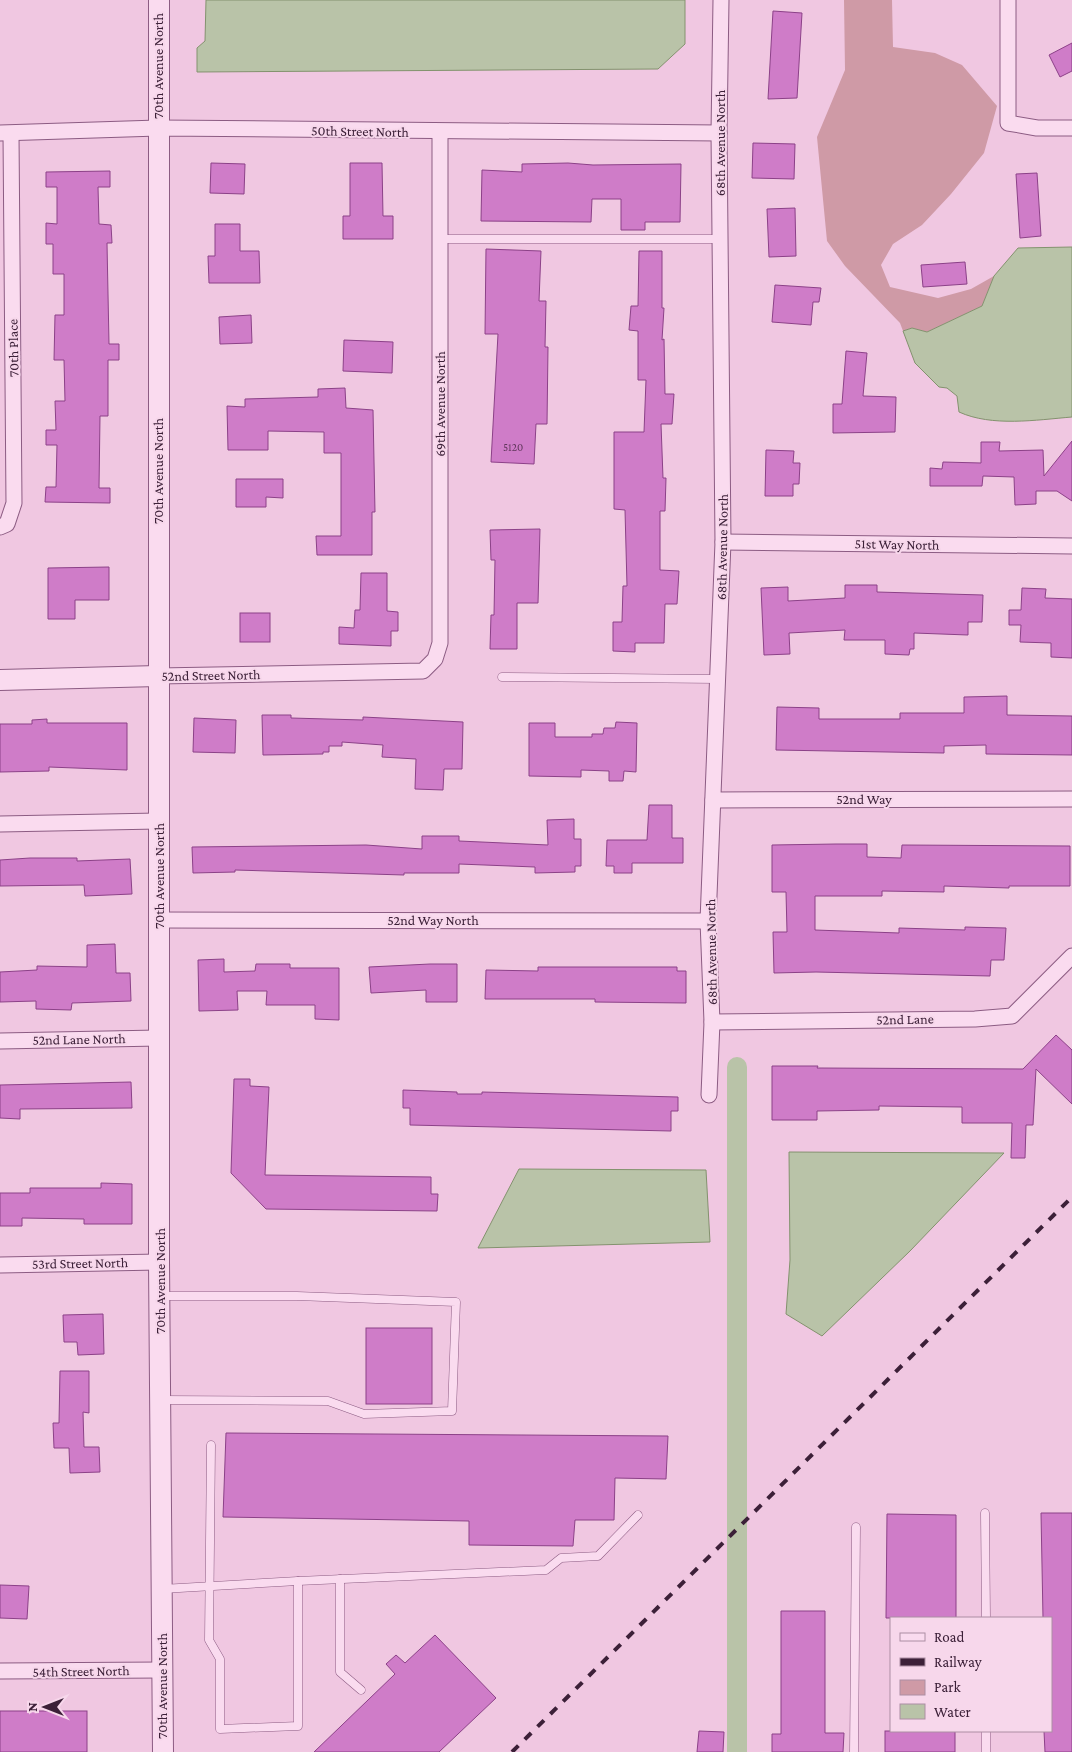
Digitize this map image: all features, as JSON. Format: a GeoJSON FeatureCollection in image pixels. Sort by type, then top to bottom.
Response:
{"type":"FeatureCollection","features":[{"type":"Feature","properties":{"kind":"street","name":"70th Avenue North"},"geometry":{"type":"LineString","coordinates":[[159,0],[159,1262],[163,1752]]}},
{"type":"Feature","properties":{"kind":"street","name":"68th Avenue North"},"geometry":{"type":"LineString","coordinates":[[709,1095],[712,1022],[708,921],[723,542],[719,133],[721,0]]}},
{"type":"Feature","properties":{"kind":"street"},"geometry":{"type":"LineString","coordinates":[[1008,0],[1008,123],[1037,128],[1072,128]]}},
{"type":"Feature","properties":{"kind":"street","name":"50th Street North"},"geometry":{"type":"LineString","coordinates":[[5,133],[158,128],[719,133]]}},
{"type":"Feature","properties":{"kind":"street","name":"69th Avenue North"},"geometry":{"type":"LineString","coordinates":[[423,672],[435,659],[440,643],[440,132]]}},
{"type":"Feature","properties":{"kind":"street","name":"70th Place"},"geometry":{"type":"LineString","coordinates":[[0,527],[7,524],[14,503],[5,133]]}},
{"type":"Feature","properties":{"kind":"street","name":"51st Way North"},"geometry":{"type":"LineString","coordinates":[[723,542],[1072,546]]}},
{"type":"Feature","properties":{"kind":"street","name":"52nd Street North"},"geometry":{"type":"LineString","coordinates":[[0,680],[423,672]]}},
{"type":"Feature","properties":{"kind":"street","name":"52nd Way"},"geometry":{"type":"LineString","coordinates":[[714,800],[1072,798]]}},
{"type":"Feature","properties":{"kind":"street"},"geometry":{"type":"LineString","coordinates":[[0,824],[158,821]]}},
{"type":"Feature","properties":{"kind":"street","name":"52nd Way North"},"geometry":{"type":"LineString","coordinates":[[159,920],[708,921]]}},
{"type":"Feature","properties":{"kind":"street","name":"52nd Lane"},"geometry":{"type":"LineString","coordinates":[[712,1022],[1012,1016],[1072,956]]}},
{"type":"Feature","properties":{"kind":"street","name":"52nd Lane North"},"geometry":{"type":"LineString","coordinates":[[0,1041],[159,1038]]}},
{"type":"Feature","properties":{"kind":"street","name":"53rd Street North"},"geometry":{"type":"LineString","coordinates":[[0,1265],[159,1262]]}},
{"type":"Feature","properties":{"kind":"street","name":"54th Street North"},"geometry":{"type":"LineString","coordinates":[[0,1671],[162,1670]]}},
{"type":"Feature","properties":{"kind":"lane"},"geometry":{"type":"LineString","coordinates":[[441,239],[720,239]]}},
{"type":"Feature","properties":{"kind":"lane"},"geometry":{"type":"LineString","coordinates":[[502,677],[718,679]]}},
{"type":"Feature","properties":{"kind":"lane"},"geometry":{"type":"LineString","coordinates":[[160,1296],[296,1296],[456,1302],[452,1411],[364,1414],[328,1401],[160,1400]]}},
{"type":"Feature","properties":{"kind":"lane"},"geometry":{"type":"LineString","coordinates":[[212,1445],[209,1640],[220,1659],[220,1728],[298,1726],[298,1581]]}},
{"type":"Feature","properties":{"kind":"lane"},"geometry":{"type":"LineString","coordinates":[[985,1513],[986,1617]]}},
{"type":"Feature","properties":{"kind":"lane"},"geometry":{"type":"LineString","coordinates":[[162,1589],[546,1570],[561,1558],[598,1556],[638,1515]]}},
{"type":"Feature","properties":{"kind":"lane"},"geometry":{"type":"LineString","coordinates":[[854,1752],[856,1527]]}},
{"type":"Feature","properties":{"kind":"lane"},"geometry":{"type":"LineString","coordinates":[[340,1579],[340,1672],[361,1690]]}},
{"type":"Feature","properties":{"kind":"lane"},"geometry":{"type":"LineString","coordinates":[[986,1732],[986,1752]]}},
{"type":"Feature","properties":{"kind":"green space"},"geometry":{"type":"Polygon","coordinates":[[[844,0],[892,0],[893,47],[935,53],[962,65],[997,106],[984,153],[951,194],[922,225],[893,244],[881,265],[890,287],[938,298],[971,289],[994,276],[982,306],[927,332],[912,328],[903,331],[900,323],[845,266],[827,241],[817,137],[845,70],[844,0]]]}},
{"type":"Feature","properties":{"kind":"water"},"geometry":{"type":"Polygon","coordinates":[[[206,0],[685,0],[685,44],[658,69],[197,72],[197,48],[205,41],[206,0]]]}},
{"type":"Feature","properties":{"kind":"water"},"geometry":{"type":"Polygon","coordinates":[[[1072,247],[1072,417],[1029,421],[1000,421],[972,417],[959,412],[957,396],[947,388],[939,387],[915,363],[903,331],[912,328],[927,332],[982,306],[994,276],[1018,248],[1072,247]]]}},
{"type":"Feature","properties":{"kind":"water"},"geometry":{"type":"Polygon","coordinates":[[[789,1152],[1004,1153],[910,1251],[822,1336],[786,1314],[790,1260],[789,1152]]]}},
{"type":"Feature","properties":{"kind":"water"},"geometry":{"type":"Polygon","coordinates":[[[519,1169],[706,1170],[710,1242],[478,1248],[519,1169]]]}},
{"type":"Feature","properties":{"kind":"building"},"geometry":{"type":"Polygon","coordinates":[[[773,11],[802,13],[797,98],[768,99],[773,11]]]}},
{"type":"Feature","properties":{"kind":"building"},"geometry":{"type":"Polygon","coordinates":[[[1072,43],[1072,71],[1060,77],[1049,55],[1072,43]]]}},
{"type":"Feature","properties":{"kind":"building"},"geometry":{"type":"Polygon","coordinates":[[[753,143],[795,144],[794,179],[752,178],[753,143]]]}},
{"type":"Feature","properties":{"kind":"building"},"geometry":{"type":"Polygon","coordinates":[[[211,163],[245,164],[244,194],[210,193],[211,163]]]}},
{"type":"Feature","properties":{"kind":"building"},"geometry":{"type":"Polygon","coordinates":[[[350,163],[382,163],[383,216],[393,216],[393,239],[343,239],[343,216],[350,216],[350,163]]]}},
{"type":"Feature","properties":{"kind":"building"},"geometry":{"type":"Polygon","coordinates":[[[568,163],[593,165],[681,164],[680,222],[645,222],[645,230],[621,230],[621,199],[592,199],[591,222],[481,221],[482,170],[522,172],[522,164],[568,163]]]}},
{"type":"Feature","properties":{"kind":"building"},"geometry":{"type":"Polygon","coordinates":[[[110,171],[110,187],[98,187],[99,224],[111,225],[112,243],[107,243],[109,344],[119,344],[119,360],[108,360],[108,416],[100,416],[99,488],[110,488],[110,503],[45,502],[46,487],[56,487],[57,445],[46,445],[46,430],[56,430],[55,401],[65,401],[64,360],[54,360],[55,315],[64,315],[64,274],[53,274],[53,244],[46,244],[46,223],[57,224],[57,187],[46,187],[46,172],[110,171]]]}},
{"type":"Feature","properties":{"kind":"building"},"geometry":{"type":"Polygon","coordinates":[[[1037,173],[1041,236],[1020,238],[1016,174],[1037,173]]]}},
{"type":"Feature","properties":{"kind":"building"},"geometry":{"type":"Polygon","coordinates":[[[795,208],[796,256],[769,257],[767,209],[795,208]]]}},
{"type":"Feature","properties":{"kind":"building"},"geometry":{"type":"Polygon","coordinates":[[[215,224],[240,224],[240,251],[259,251],[260,283],[209,283],[208,256],[215,256],[215,224]]]}},
{"type":"Feature","properties":{"kind":"building"},"geometry":{"type":"Polygon","coordinates":[[[486,249],[541,251],[539,301],[546,301],[545,347],[548,347],[547,424],[536,424],[534,464],[491,462],[498,334],[485,334],[486,249]]]}},
{"type":"Feature","properties":{"kind":"building"},"geometry":{"type":"Polygon","coordinates":[[[639,251],[662,251],[662,308],[664,308],[662,340],[664,339],[665,394],[674,394],[672,424],[661,424],[663,478],[666,478],[665,511],[660,511],[660,570],[679,571],[677,604],[665,604],[664,643],[635,643],[635,652],[613,651],[613,622],[622,622],[623,586],[627,586],[625,510],[614,509],[614,432],[644,432],[646,380],[638,380],[638,331],[629,330],[631,306],[638,306],[639,251]]]}},
{"type":"Feature","properties":{"kind":"building"},"geometry":{"type":"Polygon","coordinates":[[[965,262],[967,284],[923,287],[921,265],[965,262]]]}},
{"type":"Feature","properties":{"kind":"building"},"geometry":{"type":"Polygon","coordinates":[[[775,285],[821,288],[819,302],[813,302],[811,325],[772,322],[775,285]]]}},
{"type":"Feature","properties":{"kind":"building"},"geometry":{"type":"Polygon","coordinates":[[[251,315],[252,343],[220,344],[219,317],[251,315]]]}},
{"type":"Feature","properties":{"kind":"building"},"geometry":{"type":"Polygon","coordinates":[[[344,340],[393,342],[392,373],[343,371],[344,340]]]}},
{"type":"Feature","properties":{"kind":"building"},"geometry":{"type":"Polygon","coordinates":[[[846,351],[867,353],[863,396],[896,397],[895,432],[833,433],[833,404],[842,404],[846,351]]]}},
{"type":"Feature","properties":{"kind":"building"},"geometry":{"type":"Polygon","coordinates":[[[345,388],[346,408],[373,410],[375,512],[372,512],[372,555],[317,555],[316,536],[341,536],[341,453],[324,453],[324,432],[268,431],[268,450],[228,450],[227,406],[245,407],[245,399],[318,397],[318,389],[345,388]]]}},
{"type":"Feature","properties":{"kind":"building"},"geometry":{"type":"Polygon","coordinates":[[[1072,441],[1072,501],[1057,491],[1036,491],[1036,504],[1015,505],[1014,477],[983,476],[982,486],[930,486],[930,468],[942,469],[943,462],[981,463],[981,442],[1000,442],[999,451],[1043,450],[1044,476],[1072,441]]]}},
{"type":"Feature","properties":{"kind":"building"},"geometry":{"type":"Polygon","coordinates":[[[766,450],[794,451],[793,463],[800,463],[799,484],[793,484],[793,496],[765,496],[766,450]]]}},
{"type":"Feature","properties":{"kind":"building"},"geometry":{"type":"Polygon","coordinates":[[[236,479],[283,479],[283,498],[266,497],[266,507],[236,507],[236,479]]]}},
{"type":"Feature","properties":{"kind":"building"},"geometry":{"type":"Polygon","coordinates":[[[540,529],[538,603],[517,603],[517,649],[490,649],[491,615],[494,615],[495,560],[491,560],[490,530],[540,529]]]}},
{"type":"Feature","properties":{"kind":"building"},"geometry":{"type":"Polygon","coordinates":[[[109,567],[109,600],[75,600],[75,619],[48,619],[48,568],[109,567]]]}},
{"type":"Feature","properties":{"kind":"building"},"geometry":{"type":"Polygon","coordinates":[[[361,573],[387,573],[387,611],[398,612],[398,631],[391,631],[391,646],[339,644],[339,627],[354,628],[355,610],[360,610],[361,573]]]}},
{"type":"Feature","properties":{"kind":"building"},"geometry":{"type":"Polygon","coordinates":[[[845,585],[877,585],[877,592],[983,595],[982,622],[968,622],[968,635],[914,633],[914,649],[910,649],[909,655],[885,654],[885,640],[844,640],[845,630],[789,633],[790,654],[764,655],[761,588],[788,587],[788,601],[845,598],[845,585]]]}},
{"type":"Feature","properties":{"kind":"building"},"geometry":{"type":"Polygon","coordinates":[[[1022,588],[1046,589],[1045,598],[1072,599],[1072,658],[1051,657],[1051,643],[1020,642],[1021,625],[1009,625],[1009,610],[1021,610],[1022,588]]]}},
{"type":"Feature","properties":{"kind":"building"},"geometry":{"type":"Polygon","coordinates":[[[240,613],[270,613],[270,642],[240,642],[240,613]]]}},
{"type":"Feature","properties":{"kind":"building"},"geometry":{"type":"Polygon","coordinates":[[[1007,696],[1007,715],[1072,716],[1072,755],[986,754],[986,745],[944,746],[944,753],[776,750],[777,707],[819,708],[819,719],[900,719],[900,713],[964,713],[964,697],[1007,696]]]}},
{"type":"Feature","properties":{"kind":"building"},"geometry":{"type":"Polygon","coordinates":[[[262,715],[291,715],[291,718],[363,720],[363,717],[463,722],[462,769],[444,769],[443,790],[415,789],[416,759],[382,757],[383,745],[342,742],[342,746],[329,746],[329,752],[323,752],[323,754],[263,755],[262,715]]]}},
{"type":"Feature","properties":{"kind":"building"},"geometry":{"type":"Polygon","coordinates":[[[194,718],[236,720],[235,753],[193,752],[194,718]]]}},
{"type":"Feature","properties":{"kind":"building"},"geometry":{"type":"Polygon","coordinates":[[[47,719],[47,723],[127,723],[127,770],[49,767],[49,771],[0,772],[0,724],[32,724],[32,720],[47,719]]]}},
{"type":"Feature","properties":{"kind":"building"},"geometry":{"type":"Polygon","coordinates":[[[616,722],[637,723],[636,772],[624,771],[623,781],[609,781],[609,771],[581,770],[581,777],[529,776],[529,723],[555,723],[555,737],[592,737],[592,734],[603,734],[604,728],[615,728],[616,722]]]}},
{"type":"Feature","properties":{"kind":"building"},"geometry":{"type":"Polygon","coordinates":[[[649,805],[672,805],[672,838],[683,838],[683,863],[632,863],[632,873],[614,873],[614,866],[606,866],[607,840],[647,840],[649,805]]]}},
{"type":"Feature","properties":{"kind":"building"},"geometry":{"type":"Polygon","coordinates":[[[574,819],[574,839],[581,839],[581,866],[575,866],[575,872],[535,873],[535,867],[459,864],[459,873],[404,873],[404,875],[235,870],[235,872],[193,873],[192,847],[366,845],[422,849],[422,836],[459,836],[459,841],[548,845],[547,820],[574,819]]]}},
{"type":"Feature","properties":{"kind":"building"},"geometry":{"type":"Polygon","coordinates":[[[867,844],[867,857],[901,858],[902,845],[1070,846],[1070,886],[1009,886],[1009,888],[944,886],[944,892],[882,891],[882,896],[815,896],[815,930],[899,933],[899,928],[965,930],[965,927],[1006,928],[1004,960],[991,960],[990,976],[816,972],[774,973],[773,932],[787,932],[786,892],[772,892],[772,845],[867,844]]]}},
{"type":"Feature","properties":{"kind":"building"},"geometry":{"type":"Polygon","coordinates":[[[77,858],[77,861],[130,859],[132,894],[85,896],[84,885],[0,886],[0,860],[77,858]]]}},
{"type":"Feature","properties":{"kind":"building"},"geometry":{"type":"Polygon","coordinates":[[[115,944],[116,973],[130,973],[131,1001],[72,1003],[71,1010],[36,1009],[36,1001],[0,1002],[0,972],[37,970],[37,966],[87,967],[87,945],[115,944]]]}},
{"type":"Feature","properties":{"kind":"building"},"geometry":{"type":"Polygon","coordinates":[[[224,959],[224,972],[255,971],[256,964],[290,964],[290,968],[339,968],[339,1020],[315,1019],[315,1005],[266,1005],[267,991],[237,991],[238,1010],[199,1011],[198,960],[224,959]]]}},
{"type":"Feature","properties":{"kind":"building"},"geometry":{"type":"Polygon","coordinates":[[[457,964],[457,1002],[426,1002],[426,990],[371,993],[369,967],[457,964]]]}},
{"type":"Feature","properties":{"kind":"building"},"geometry":{"type":"Polygon","coordinates":[[[538,967],[677,967],[677,971],[686,971],[686,1003],[595,1002],[595,999],[485,999],[486,970],[538,971],[538,967]]]}},
{"type":"Feature","properties":{"kind":"building"},"geometry":{"type":"Polygon","coordinates":[[[1056,1035],[1072,1050],[1072,1104],[1036,1069],[1033,1125],[1026,1125],[1025,1158],[1011,1158],[1012,1123],[962,1123],[962,1107],[879,1106],[879,1110],[817,1111],[817,1120],[772,1120],[772,1066],[1023,1069],[1056,1035]]]}},
{"type":"Feature","properties":{"kind":"building"},"geometry":{"type":"Polygon","coordinates":[[[234,1079],[250,1079],[250,1086],[269,1087],[265,1175],[431,1177],[431,1194],[438,1194],[437,1211],[266,1209],[231,1173],[234,1079]]]}},
{"type":"Feature","properties":{"kind":"building"},"geometry":{"type":"Polygon","coordinates":[[[131,1082],[132,1108],[20,1109],[20,1119],[0,1118],[0,1085],[131,1082]]]}},
{"type":"Feature","properties":{"kind":"building"},"geometry":{"type":"Polygon","coordinates":[[[403,1090],[457,1092],[457,1094],[482,1094],[482,1092],[678,1097],[678,1111],[671,1111],[671,1131],[410,1125],[410,1108],[403,1108],[403,1090]]]}},
{"type":"Feature","properties":{"kind":"building"},"geometry":{"type":"Polygon","coordinates":[[[101,1183],[132,1184],[132,1224],[84,1224],[84,1219],[22,1218],[22,1226],[0,1226],[0,1193],[30,1193],[30,1188],[101,1188],[101,1183]]]}},
{"type":"Feature","properties":{"kind":"building"},"geometry":{"type":"Polygon","coordinates":[[[103,1314],[104,1354],[78,1355],[77,1342],[64,1342],[63,1315],[103,1314]]]}},
{"type":"Feature","properties":{"kind":"building"},"geometry":{"type":"Polygon","coordinates":[[[366,1328],[432,1328],[432,1404],[366,1404],[366,1328]]]}},
{"type":"Feature","properties":{"kind":"building"},"geometry":{"type":"Polygon","coordinates":[[[60,1371],[89,1371],[89,1413],[83,1412],[84,1447],[99,1447],[100,1472],[70,1473],[69,1448],[54,1448],[53,1423],[59,1423],[60,1371]]]}},
{"type":"Feature","properties":{"kind":"building"},"geometry":{"type":"Polygon","coordinates":[[[226,1433],[668,1436],[666,1479],[615,1478],[614,1520],[575,1520],[573,1546],[469,1545],[469,1521],[223,1517],[226,1433]]]}},
{"type":"Feature","properties":{"kind":"building"},"geometry":{"type":"Polygon","coordinates":[[[1041,1513],[1072,1513],[1072,1752],[1045,1752],[1044,1732],[1052,1732],[1052,1617],[1043,1617],[1041,1513]]]}},
{"type":"Feature","properties":{"kind":"building"},"geometry":{"type":"Polygon","coordinates":[[[887,1514],[956,1515],[956,1617],[886,1618],[887,1514]]]}},
{"type":"Feature","properties":{"kind":"building"},"geometry":{"type":"Polygon","coordinates":[[[0,1585],[29,1586],[27,1619],[0,1618],[0,1585]]]}},
{"type":"Feature","properties":{"kind":"building"},"geometry":{"type":"Polygon","coordinates":[[[781,1611],[825,1611],[825,1733],[844,1733],[843,1752],[772,1752],[772,1734],[781,1734],[781,1611]]]}},
{"type":"Feature","properties":{"kind":"building"},"geometry":{"type":"Polygon","coordinates":[[[435,1635],[496,1698],[439,1752],[314,1752],[395,1674],[386,1664],[396,1655],[405,1663],[435,1635]]]}},
{"type":"Feature","properties":{"kind":"building"},"geometry":{"type":"Polygon","coordinates":[[[0,1711],[87,1711],[87,1752],[0,1752],[0,1711]]]}},
{"type":"Feature","properties":{"kind":"building"},"geometry":{"type":"Polygon","coordinates":[[[699,1731],[724,1732],[723,1752],[697,1752],[699,1731]]]}},
{"type":"Feature","properties":{"kind":"building"},"geometry":{"type":"Polygon","coordinates":[[[885,1731],[955,1732],[955,1752],[885,1752],[885,1731]]]}},
{"type":"Feature","properties":{"kind":"waterway"},"geometry":{"type":"LineString","coordinates":[[737,1067],[737,1752]]}},
{"type":"Feature","properties":{"kind":"railway"},"geometry":{"type":"LineString","coordinates":[[512,1752],[1072,1197]]}}]}
